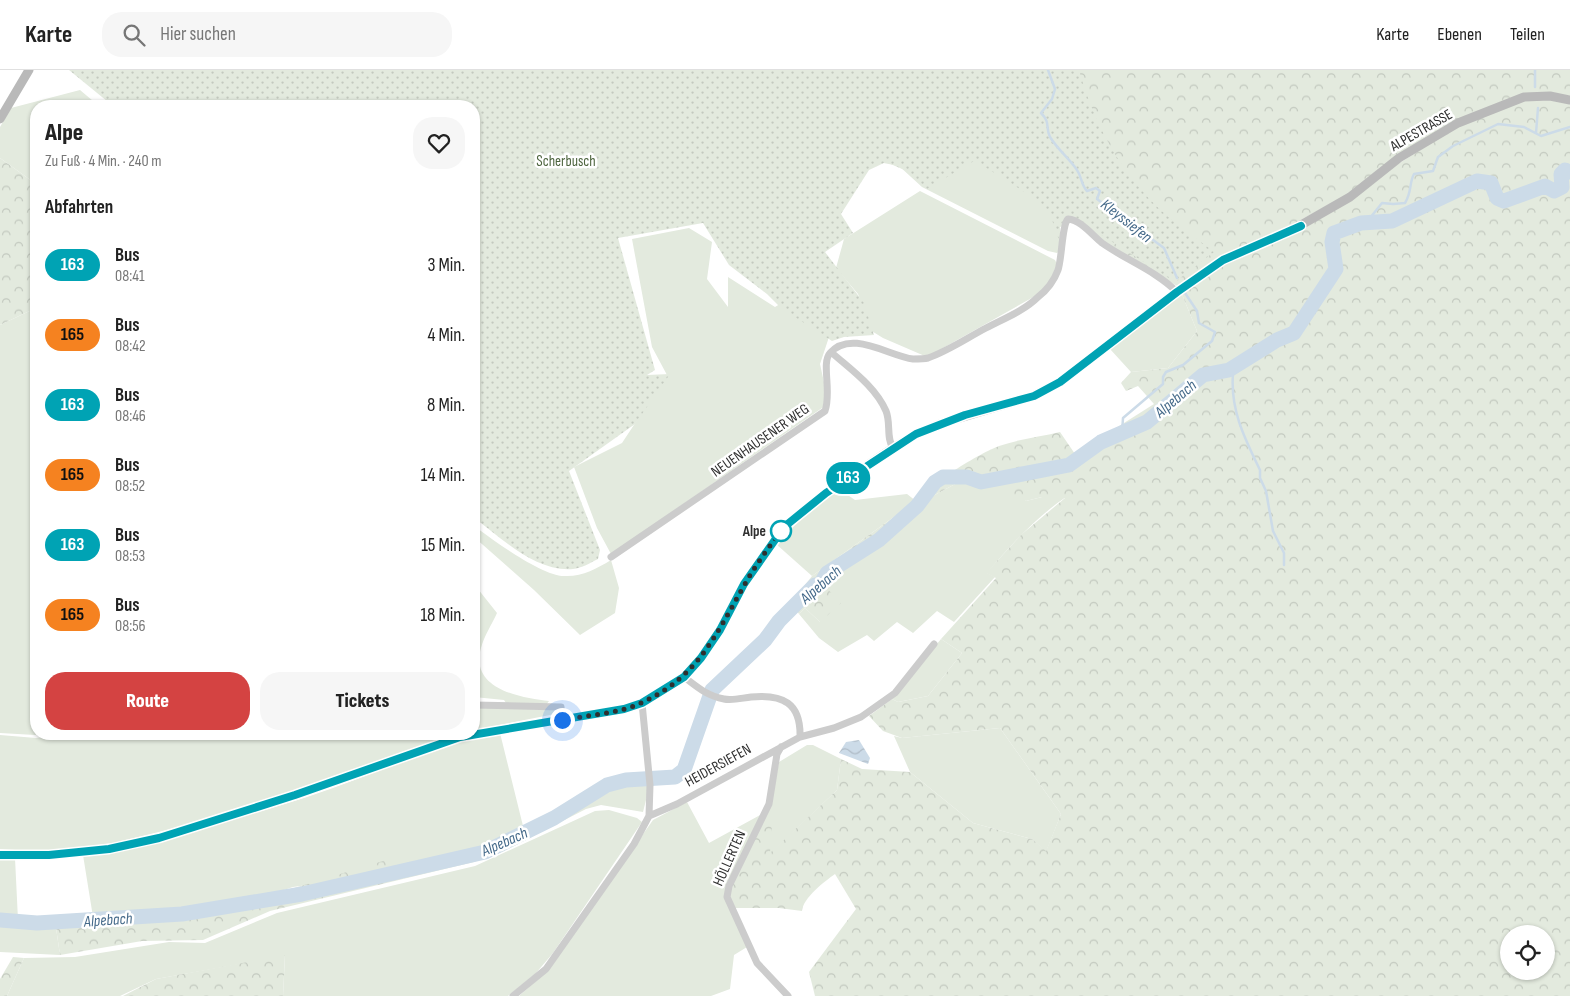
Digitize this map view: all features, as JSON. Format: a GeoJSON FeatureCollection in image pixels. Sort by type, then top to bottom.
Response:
{"type":"FeatureCollection","features":[{"type":"Feature","properties":{"kind":"main road"},"geometry":{"type":"LineString","coordinates":[[0,119],[29,70]]}},
{"type":"Feature","properties":{"kind":"main road","name":"ALPESTRASSE"},"geometry":{"type":"LineString","coordinates":[[480,734],[562,720],[642,703],[684,677],[701,658],[720,630],[757,564],[784,527],[826,493],[893,448],[916,434],[940,424],[1034,396],[1060,382],[1177,292],[1236,253],[1301,226],[1350,197],[1399,158],[1458,123],[1524,97],[1550,96],[1570,100]]}},
{"type":"Feature","properties":{"kind":"main road","name":"ALPESTRASSE"},"geometry":{"type":"LineString","coordinates":[[0,855],[49,855],[109,849],[159,838],[295,795],[451,740]]}},
{"type":"Feature","properties":{"kind":"street"},"geometry":{"type":"LineString","coordinates":[[893,448],[890,443],[890,429],[886,411],[867,384],[831,352],[847,343],[867,345],[913,359],[927,358],[1017,311],[1038,298],[1052,282],[1058,270],[1064,244],[1063,226],[1068,219],[1077,222],[1102,243],[1164,281],[1177,292]]}},
{"type":"Feature","properties":{"kind":"street","name":"NEUENHAUSENER WEG"},"geometry":{"type":"LineString","coordinates":[[611,558],[825,411],[829,400],[825,363],[831,352]]}},
{"type":"Feature","properties":{"kind":"street","name":"HEIDERSIEFEN"},"geometry":{"type":"LineString","coordinates":[[649,816],[677,804],[800,737],[834,728],[861,717],[895,693],[934,644]]}},
{"type":"Feature","properties":{"kind":"street"},"geometry":{"type":"LineString","coordinates":[[684,677],[706,694],[726,700],[756,697],[778,698],[791,705],[796,711],[800,720],[800,737]]}},
{"type":"Feature","properties":{"kind":"street"},"geometry":{"type":"LineString","coordinates":[[513,996],[546,969],[634,844],[649,816],[650,785],[642,703]]}},
{"type":"Feature","properties":{"kind":"street"},"geometry":{"type":"LineString","coordinates":[[480,705],[561,707],[562,720]]}},
{"type":"Feature","properties":{"kind":"street","name":"HÖLLERTEN"},"geometry":{"type":"LineString","coordinates":[[781,747],[769,804],[729,886],[727,897],[757,963],[788,996]]}},
{"type":"Feature","properties":{"kind":"green space","name":"Scherbusch"},"geometry":{"type":"Polygon","coordinates":[[[69,70],[1079,70],[1085,91],[1102,130],[1123,166],[1149,199],[1177,224],[1214,252],[1175,282],[1078,220],[1060,227],[1060,243],[1051,218],[1038,203],[1016,186],[974,161],[927,189],[909,172],[886,162],[869,170],[841,214],[853,233],[825,252],[864,303],[874,335],[844,337],[832,341],[781,308],[767,294],[729,265],[703,223],[618,238],[655,370],[647,375],[670,374],[635,424],[569,471],[600,550],[598,559],[580,568],[559,568],[545,565],[532,559],[480,523],[480,100],[106,100],[69,70]]]}},
{"type":"Feature","properties":{"kind":"green space"},"geometry":{"type":"Polygon","coordinates":[[[1027,70],[1570,70],[1570,96],[1550,92],[1458,119],[1348,194],[1275,234],[1235,250],[1177,286],[1104,242],[1078,221],[1027,70]]]}},
{"type":"Feature","properties":{"kind":"green space"},"geometry":{"type":"Polygon","coordinates":[[[80,90],[92,100],[42,100],[80,90]]]}},
{"type":"Feature","properties":{"kind":"green space"},"geometry":{"type":"Polygon","coordinates":[[[1548,99],[1570,103],[1570,996],[815,996],[809,972],[856,909],[835,874],[810,895],[802,911],[779,908],[733,908],[729,897],[730,887],[761,826],[772,824],[770,853],[837,790],[841,759],[862,769],[910,772],[973,823],[1032,839],[1046,851],[1061,814],[1000,728],[902,738],[883,731],[869,716],[892,699],[898,702],[928,696],[962,653],[941,639],[996,578],[986,573],[1022,534],[1065,498],[1042,497],[1026,501],[1007,492],[1006,482],[959,482],[931,497],[874,546],[819,580],[841,603],[820,622],[805,608],[799,614],[791,603],[812,576],[916,501],[930,487],[967,462],[999,446],[1060,432],[1075,454],[1154,404],[1138,386],[1126,391],[1121,383],[1131,372],[1168,368],[1197,331],[1181,292],[1210,272],[1277,240],[1460,125],[1524,100],[1548,99]]]}},
{"type":"Feature","properties":{"kind":"green space"},"geometry":{"type":"Polygon","coordinates":[[[30,103],[30,180],[0,158],[0,127],[11,108],[30,103]]]}},
{"type":"Feature","properties":{"kind":"green space"},"geometry":{"type":"Polygon","coordinates":[[[945,139],[1042,198],[1060,226],[1060,250],[1057,253],[1048,251],[922,187],[899,166],[868,160],[945,139]]]}},
{"type":"Feature","properties":{"kind":"green space"},"geometry":{"type":"Polygon","coordinates":[[[0,158],[30,180],[30,311],[0,325],[0,158]]]}},
{"type":"Feature","properties":{"kind":"green space"},"geometry":{"type":"Polygon","coordinates":[[[920,191],[1055,260],[1057,264],[1050,281],[1037,295],[927,357],[883,338],[862,325],[867,316],[858,294],[836,268],[844,239],[920,191]]]}},
{"type":"Feature","properties":{"kind":"green space"},"geometry":{"type":"Polygon","coordinates":[[[689,228],[712,242],[707,279],[728,307],[728,277],[775,307],[788,299],[835,319],[820,364],[825,387],[825,406],[611,554],[597,528],[574,467],[622,443],[667,375],[652,347],[632,239],[689,228]]]}},
{"type":"Feature","properties":{"kind":"green space"},"geometry":{"type":"Polygon","coordinates":[[[1181,292],[1197,331],[1168,368],[1131,372],[1110,349],[1181,292]]]}},
{"type":"Feature","properties":{"kind":"green space"},"geometry":{"type":"Polygon","coordinates":[[[30,311],[30,735],[0,733],[0,325],[30,311]]]}},
{"type":"Feature","properties":{"kind":"green space"},"geometry":{"type":"Polygon","coordinates":[[[959,482],[1006,482],[1026,501],[1042,497],[1066,497],[1024,532],[1005,552],[987,573],[995,577],[954,622],[937,611],[913,633],[897,622],[874,641],[867,635],[838,652],[819,638],[799,614],[805,608],[820,622],[818,580],[874,546],[931,497],[959,482]]]}},
{"type":"Feature","properties":{"kind":"green space"},"geometry":{"type":"Polygon","coordinates":[[[839,489],[855,500],[907,494],[916,501],[812,576],[776,544],[803,517],[839,489]]]}},
{"type":"Feature","properties":{"kind":"green space"},"geometry":{"type":"Polygon","coordinates":[[[480,530],[531,564],[555,574],[571,576],[583,574],[611,560],[619,588],[615,613],[580,635],[534,590],[480,542],[480,530]]]}},
{"type":"Feature","properties":{"kind":"green space"},"geometry":{"type":"Polygon","coordinates":[[[480,592],[497,613],[481,648],[480,655],[480,592]]]}},
{"type":"Feature","properties":{"kind":"green space"},"geometry":{"type":"Polygon","coordinates":[[[941,639],[962,653],[928,696],[898,702],[892,699],[941,639]]]}},
{"type":"Feature","properties":{"kind":"green space"},"geometry":{"type":"Polygon","coordinates":[[[480,665],[483,673],[490,682],[500,689],[512,694],[549,701],[546,705],[506,703],[504,700],[480,698],[480,665]]]}},
{"type":"Feature","properties":{"kind":"green space"},"geometry":{"type":"Polygon","coordinates":[[[480,707],[554,710],[555,714],[480,729],[480,707]]]}},
{"type":"Feature","properties":{"kind":"green space"},"geometry":{"type":"Polygon","coordinates":[[[1000,728],[1061,814],[1046,852],[1032,839],[973,823],[910,772],[894,736],[902,738],[1000,728]]]}},
{"type":"Feature","properties":{"kind":"green space"},"geometry":{"type":"Polygon","coordinates":[[[500,733],[524,830],[604,789],[645,775],[648,792],[643,812],[601,805],[586,809],[502,852],[474,862],[403,879],[408,871],[293,887],[235,906],[166,914],[93,917],[83,855],[251,814],[331,789],[450,745],[468,740],[480,740],[480,737],[500,733]]]}},
{"type":"Feature","properties":{"kind":"green space"},"geometry":{"type":"Polygon","coordinates":[[[0,735],[30,738],[30,740],[441,740],[274,799],[167,830],[113,843],[46,852],[0,849],[0,735]]]}},
{"type":"Feature","properties":{"kind":"green space"},"geometry":{"type":"Polygon","coordinates":[[[807,745],[813,745],[841,759],[837,790],[770,854],[761,826],[771,805],[779,762],[807,745]]]}},
{"type":"Feature","properties":{"kind":"green space"},"geometry":{"type":"Polygon","coordinates":[[[687,802],[709,843],[762,814],[725,889],[747,947],[734,955],[730,989],[711,996],[519,996],[546,972],[653,820],[687,802]]]}},
{"type":"Feature","properties":{"kind":"green space"},"geometry":{"type":"Polygon","coordinates":[[[609,810],[637,818],[642,822],[553,953],[536,973],[508,996],[283,996],[285,956],[156,979],[120,996],[7,996],[24,958],[75,957],[169,942],[205,943],[277,913],[475,866],[595,811],[609,810]]]}},
{"type":"Feature","properties":{"kind":"green space"},"geometry":{"type":"Polygon","coordinates":[[[396,857],[408,871],[403,879],[270,911],[203,940],[142,941],[60,955],[55,921],[166,914],[235,906],[396,857]]]}},
{"type":"Feature","properties":{"kind":"green space"},"geometry":{"type":"Polygon","coordinates":[[[0,858],[15,858],[18,920],[55,921],[60,955],[0,952],[0,858]]]}},
{"type":"Feature","properties":{"kind":"green space"},"geometry":{"type":"Polygon","coordinates":[[[285,955],[283,996],[123,996],[156,979],[285,955]]]}},
{"type":"Feature","properties":{"kind":"green space"},"geometry":{"type":"Polygon","coordinates":[[[13,957],[24,958],[7,996],[0,996],[0,979],[13,957]]]}},
{"type":"Feature","properties":{"kind":"water"},"geometry":{"type":"Polygon","coordinates":[[[859,740],[870,758],[868,764],[839,753],[846,742],[859,740]]]}},
{"type":"Feature","properties":{"kind":"waterway","name":"Kleyssiefen"},"geometry":{"type":"LineString","coordinates":[[1048,70],[1055,89],[1052,99],[1041,113],[1047,122],[1050,137],[1077,170],[1087,191],[1096,188],[1100,191],[1097,199],[1164,248],[1177,278]]}},
{"type":"Feature","properties":{"kind":"waterway"},"geometry":{"type":"LineString","coordinates":[[1535,70],[1535,87]]}},
{"type":"Feature","properties":{"kind":"waterway"},"geometry":{"type":"LineString","coordinates":[[1536,133],[1538,108]]}},
{"type":"Feature","properties":{"kind":"waterway"},"geometry":{"type":"LineString","coordinates":[[1366,223],[1382,203],[1405,203],[1414,174],[1433,171],[1438,157],[1453,146],[1498,124],[1524,127],[1541,136],[1570,127]]}},
{"type":"Feature","properties":{"kind":"waterway","name":"Alpebach"},"geometry":{"type":"LineString","coordinates":[[0,920],[37,923],[182,914],[302,894],[485,852],[554,818],[607,785],[626,780],[675,777],[684,770],[712,690],[765,640],[779,621],[815,585],[820,585],[827,573],[879,540],[917,506],[935,482],[943,477],[967,477],[981,482],[1069,465],[1101,442],[1147,422],[1203,375],[1229,370],[1277,340],[1294,333],[1336,269],[1332,242],[1334,233],[1361,223],[1392,221],[1477,181],[1491,183],[1497,198],[1504,201],[1545,186],[1554,191],[1562,187],[1561,174],[1565,170],[1570,172]]}},
{"type":"Feature","properties":{"kind":"waterway","name":"Kleyssiefen"},"geometry":{"type":"LineString","coordinates":[[1122,433],[1123,418],[1163,384],[1163,377],[1166,372],[1183,365],[1212,341],[1215,332],[1199,323],[1197,311],[1185,293]]}},
{"type":"Feature","properties":{"kind":"waterway"},"geometry":{"type":"LineString","coordinates":[[1229,370],[1233,374],[1236,412],[1260,470],[1260,478],[1266,491],[1273,531],[1284,553],[1284,565]]}},
{"type":"Feature","properties":{"kind":"bus line","name":"163"},"geometry":{"type":"LineString","coordinates":[[480,733],[624,709],[642,703],[666,690],[684,677],[701,658],[720,630],[744,584],[784,527],[826,493],[916,434],[965,415],[1034,396],[1060,382],[1177,292],[1223,260],[1301,226]]}},
{"type":"Feature","properties":{"kind":"bus line","name":"163"},"geometry":{"type":"LineString","coordinates":[[0,855],[49,855],[109,849],[159,838],[295,795],[450,740]]}},
{"type":"Feature","properties":{"kind":"place","name":"Alpe"},"geometry":{"type":"Point","coordinates":[781,531]}},
{"type":"Feature","properties":{"kind":"route"},"geometry":{"type":"LineString","coordinates":[[562,720],[624,709],[642,703],[666,690],[684,677],[701,658],[720,630],[744,584],[781,531]]}}]}
